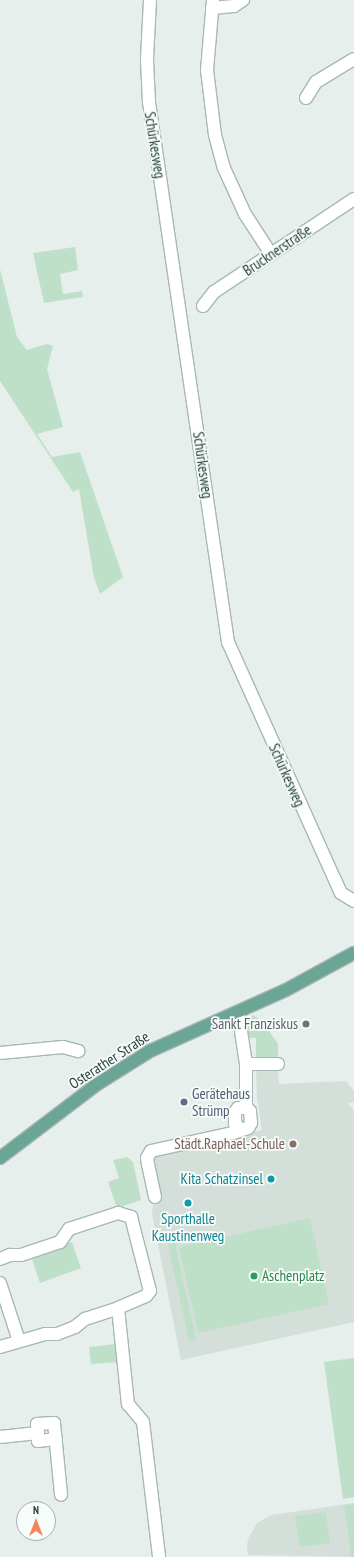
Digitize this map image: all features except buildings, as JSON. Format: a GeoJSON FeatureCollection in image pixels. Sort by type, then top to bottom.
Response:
{"type":"FeatureCollection","features":[{"type":"Feature","properties":{"kind":"main road","name":"Osterather Straße"},"geometry":{"type":"LineString","coordinates":[[0,1158],[123,1067],[161,1045],[238,1012],[354,953]]}},
{"type":"Feature","properties":{"kind":"street","name":"Schürkesweg"},"geometry":{"type":"LineString","coordinates":[[150,0],[147,60],[149,102],[228,642],[341,893],[354,901]]}},
{"type":"Feature","properties":{"kind":"street"},"geometry":{"type":"LineString","coordinates":[[243,0],[234,6],[212,4],[207,70],[215,135],[224,168],[245,214],[271,254]]}},
{"type":"Feature","properties":{"kind":"street"},"geometry":{"type":"LineString","coordinates":[[306,98],[316,82],[354,59]]}},
{"type":"Feature","properties":{"kind":"street","name":"Brucknerstraße"},"geometry":{"type":"LineString","coordinates":[[203,306],[214,292],[354,198]]}},
{"type":"Feature","properties":{"kind":"street"},"geometry":{"type":"LineString","coordinates":[[155,1197],[148,1158],[151,1151],[233,1133],[241,1129],[235,1124],[235,1112],[238,1108],[246,1108],[246,1064],[238,1012]]}},
{"type":"Feature","properties":{"kind":"street","name":"Osterather Straße"},"geometry":{"type":"LineString","coordinates":[[0,1054],[63,1047],[78,1051]]}},
{"type":"Feature","properties":{"kind":"street"},"geometry":{"type":"LineString","coordinates":[[246,1064],[278,1064]]}},
{"type":"Feature","properties":{"kind":"street"},"geometry":{"type":"LineString","coordinates":[[0,1259],[10,1255],[21,1255],[60,1242],[69,1229],[118,1213],[131,1217],[149,1288],[146,1296],[118,1308],[85,1319],[75,1327],[57,1334],[19,1341],[0,1347]]}},
{"type":"Feature","properties":{"kind":"street"},"geometry":{"type":"LineString","coordinates":[[0,1284],[19,1341]]}},
{"type":"Feature","properties":{"kind":"street"},"geometry":{"type":"LineString","coordinates":[[118,1308],[128,1404],[143,1422],[159,1557]]}},
{"type":"Feature","properties":{"kind":"street"},"geometry":{"type":"LineString","coordinates":[[56,1440],[38,1441],[36,1424],[54,1422],[56,1440],[61,1495]]}},
{"type":"Feature","properties":{"kind":"street"},"geometry":{"type":"LineString","coordinates":[[0,1437],[38,1433]]}},
{"type":"Feature","properties":{"kind":"shaded area"},"geometry":{"type":"Polygon","coordinates":[[[256,1066],[278,1067],[279,1084],[346,1081],[354,1091],[354,1102],[348,1103],[354,1111],[354,1322],[181,1360],[152,1214],[155,1187],[151,1157],[262,1130],[257,1098],[256,1066]]]}},
{"type":"Feature","properties":{"kind":"shaded area"},"geometry":{"type":"Polygon","coordinates":[[[354,1503],[354,1557],[248,1555],[247,1544],[249,1537],[257,1523],[271,1515],[354,1503]]]}},
{"type":"Feature","properties":{"kind":"green space"},"geometry":{"type":"Polygon","coordinates":[[[75,247],[78,270],[60,274],[63,294],[82,291],[83,297],[44,303],[33,253],[75,247]]]}},
{"type":"Feature","properties":{"kind":"green space"},"geometry":{"type":"Polygon","coordinates":[[[0,269],[17,337],[27,350],[47,344],[53,346],[47,369],[63,427],[37,434],[52,457],[80,452],[123,577],[100,594],[94,578],[79,489],[73,492],[0,381],[0,269]]]}},
{"type":"Feature","properties":{"kind":"green space"},"geometry":{"type":"Polygon","coordinates":[[[253,1015],[263,1022],[278,1044],[278,1062],[256,1061],[256,1038],[246,1038],[243,1028],[246,1021],[253,1015]]]}},
{"type":"Feature","properties":{"kind":"green space"},"geometry":{"type":"Polygon","coordinates":[[[127,1157],[133,1162],[141,1200],[117,1208],[108,1182],[119,1178],[113,1160],[127,1157]]]}},
{"type":"Feature","properties":{"kind":"green space","name":"Aschenplatz"},"geometry":{"type":"Polygon","coordinates":[[[310,1218],[329,1304],[198,1333],[179,1247],[310,1218]]]}},
{"type":"Feature","properties":{"kind":"green space"},"geometry":{"type":"Polygon","coordinates":[[[72,1242],[81,1268],[40,1283],[31,1256],[72,1242]]]}},
{"type":"Feature","properties":{"kind":"green space"},"geometry":{"type":"Polygon","coordinates":[[[175,1243],[196,1340],[189,1341],[168,1244],[175,1243]]]}},
{"type":"Feature","properties":{"kind":"green space"},"geometry":{"type":"Polygon","coordinates":[[[116,1344],[118,1362],[91,1364],[89,1347],[116,1344]]]}},
{"type":"Feature","properties":{"kind":"green space"},"geometry":{"type":"Polygon","coordinates":[[[354,1358],[354,1497],[343,1499],[324,1362],[354,1358]]]}},
{"type":"Feature","properties":{"kind":"green space"},"geometry":{"type":"Polygon","coordinates":[[[354,1504],[354,1557],[351,1557],[344,1505],[354,1504]]]}},
{"type":"Feature","properties":{"kind":"green space"},"geometry":{"type":"Polygon","coordinates":[[[326,1512],[330,1543],[300,1547],[295,1516],[326,1512]]]}},
{"type":"Feature","properties":{"kind":"place","name":"Sankt Franziskus"},"geometry":{"type":"Point","coordinates":[306,1024]}},
{"type":"Feature","properties":{"kind":"place","name":"Gerätehaus Strümp"},"geometry":{"type":"Point","coordinates":[184,1102]}},
{"type":"Feature","properties":{"kind":"place","name":"Städt.Raphael-Schule"},"geometry":{"type":"Point","coordinates":[293,1144]}},
{"type":"Feature","properties":{"kind":"place","name":"Kita Schatzinsel"},"geometry":{"type":"Point","coordinates":[271,1179]}},
{"type":"Feature","properties":{"kind":"place","name":"Sporthalle Kaustinenweg"},"geometry":{"type":"Point","coordinates":[188,1203]}},
{"type":"Feature","properties":{"kind":"place","name":"Aschenplatz"},"geometry":{"type":"Point","coordinates":[254,1276]}}]}
